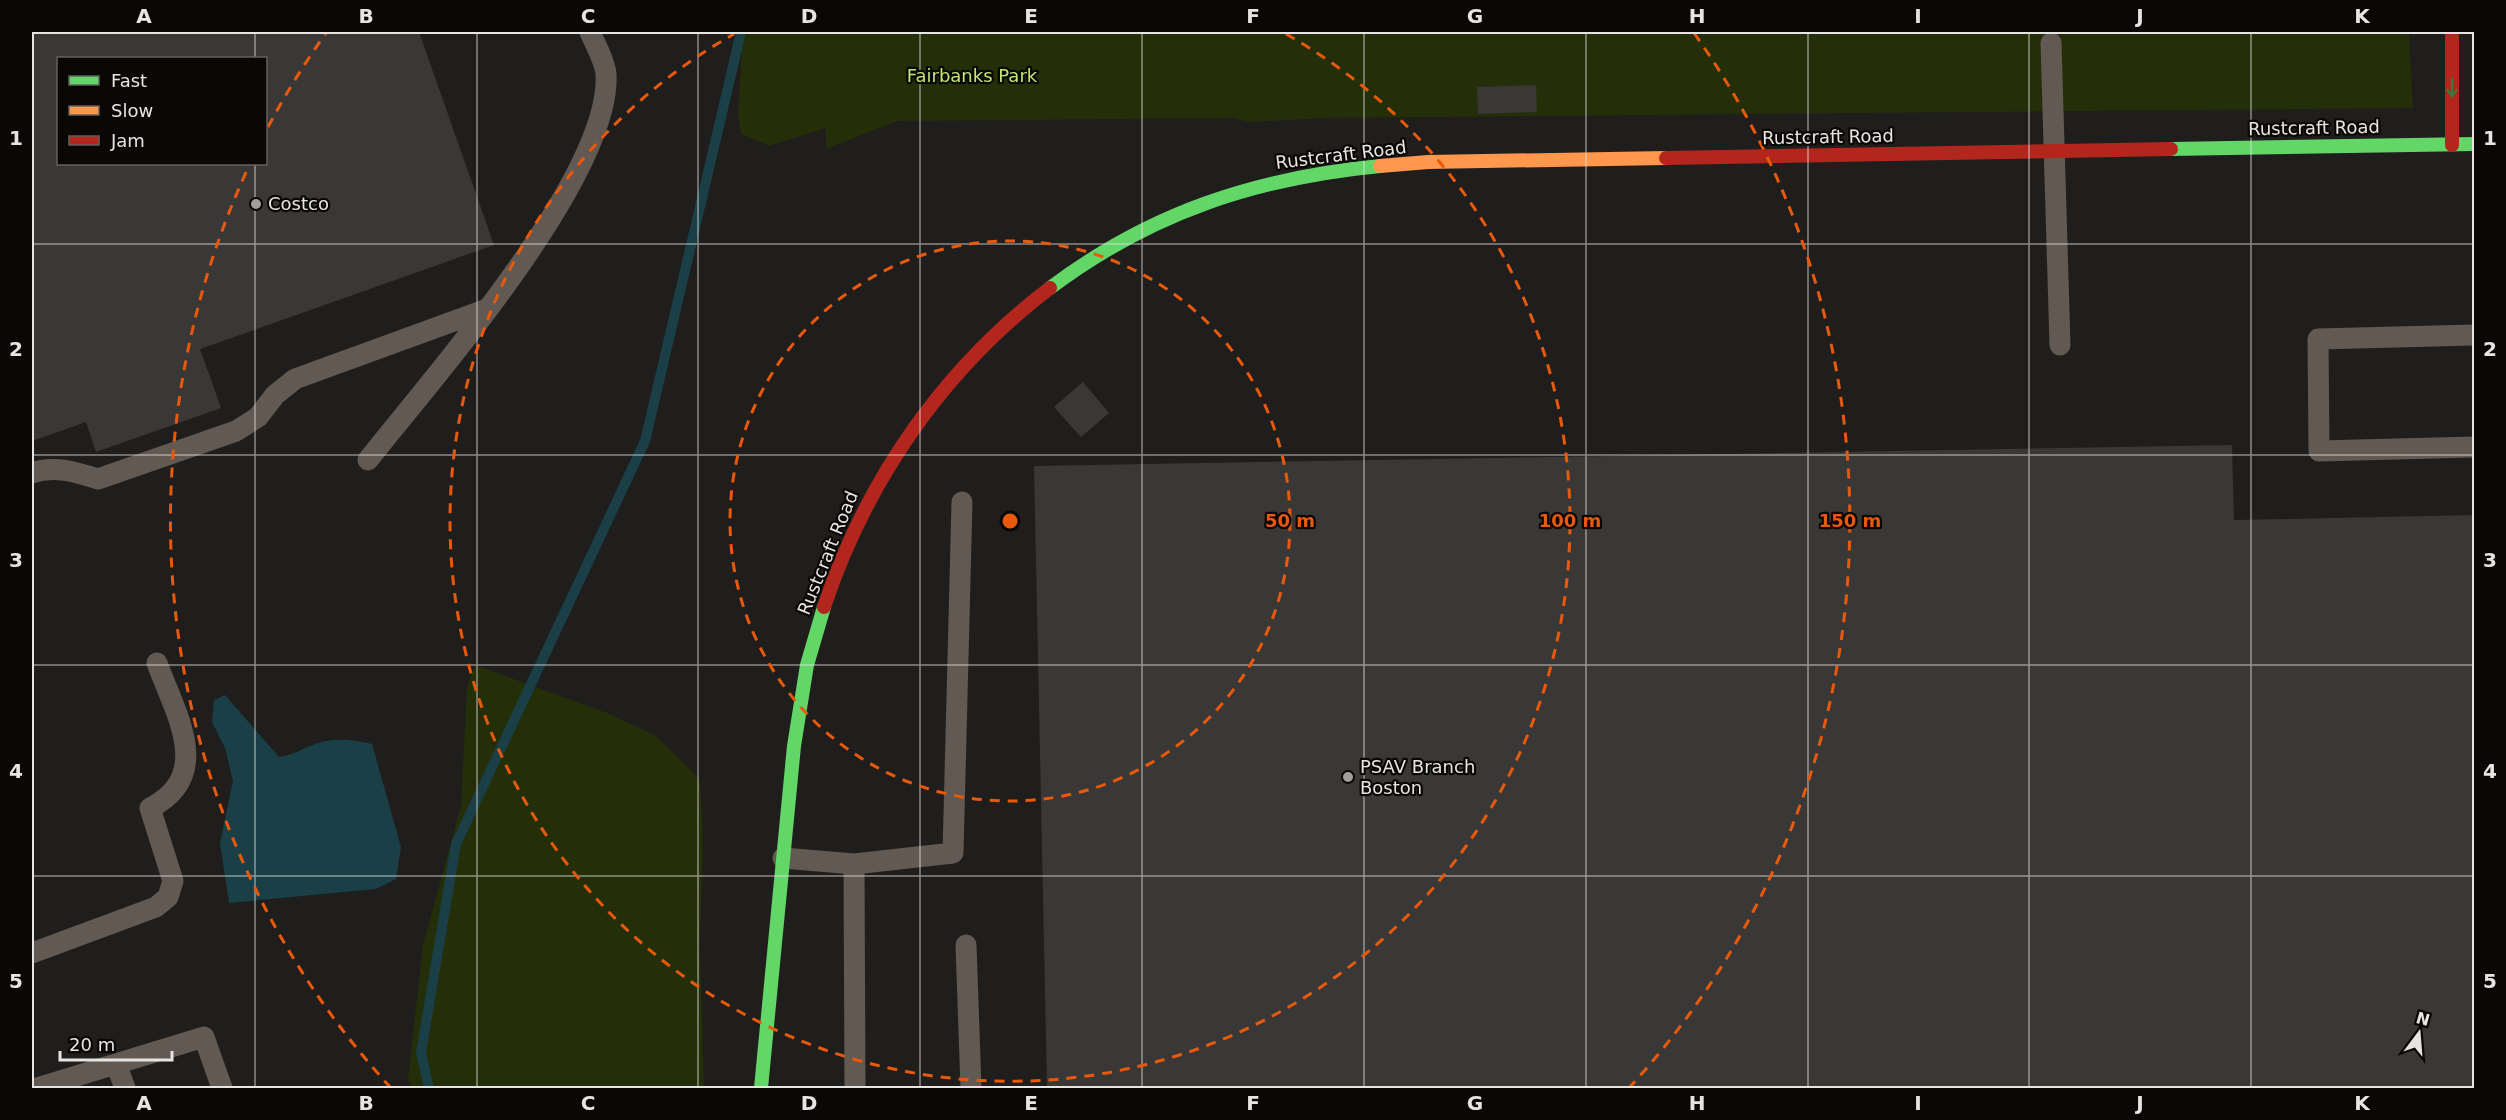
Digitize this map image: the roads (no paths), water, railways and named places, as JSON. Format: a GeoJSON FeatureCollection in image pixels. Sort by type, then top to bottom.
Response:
{"type":"FeatureCollection","features":[{"type":"Feature","properties":{"kind":"main road"},"geometry":{"type":"LineString","coordinates":[[2452,32],[2452,145]]}},
{"type":"Feature","properties":{"kind":"main road","name":"Rustcraft Road"},"geometry":{"type":"LineString","coordinates":[[761,1089],[798,726],[813,639],[853,529],[876,483],[919,416],[970,358],[1018,310],[1074,269],[1122,241],[1170,216],[1222,195],[1277,180],[1346,169],[1428,162],[2475,144]]}},
{"type":"Feature","properties":{"kind":"lane"},"geometry":{"type":"LineString","coordinates":[[368,460],[487,309],[555,214],[599,122],[606,74],[590,32]]}},
{"type":"Feature","properties":{"kind":"lane"},"geometry":{"type":"LineString","coordinates":[[2051,42],[2060,345]]}},
{"type":"Feature","properties":{"kind":"lane"},"geometry":{"type":"LineString","coordinates":[[32,473],[46,468],[78,472],[98,479],[236,431],[258,417],[275,395],[295,379],[487,309]]}},
{"type":"Feature","properties":{"kind":"lane"},"geometry":{"type":"LineString","coordinates":[[2475,335],[2318,339],[2319,452],[2475,447]]}},
{"type":"Feature","properties":{"kind":"lane"},"geometry":{"type":"LineString","coordinates":[[783,858],[854,864],[953,853],[962,502]]}},
{"type":"Feature","properties":{"kind":"lane"},"geometry":{"type":"LineString","coordinates":[[32,953],[156,907],[168,897],[173,881],[150,808],[164,801],[179,782],[188,765],[186,741],[157,663]]}},
{"type":"Feature","properties":{"kind":"lane"},"geometry":{"type":"LineString","coordinates":[[854,864],[855,1089]]}},
{"type":"Feature","properties":{"kind":"lane"},"geometry":{"type":"LineString","coordinates":[[966,945],[971,1089]]}},
{"type":"Feature","properties":{"kind":"lane"},"geometry":{"type":"LineString","coordinates":[[37,1089],[204,1037],[222,1089]]}},
{"type":"Feature","properties":{"kind":"lane"},"geometry":{"type":"LineString","coordinates":[[116,1064],[125,1089]]}},
{"type":"Feature","properties":{"kind":"water"},"geometry":{"type":"Polygon","coordinates":[[[225,695],[279,757],[330,740],[351,740],[372,744],[401,847],[396,879],[376,889],[229,903],[220,843],[233,781],[225,748],[212,722],[214,700],[225,695]]]}},
{"type":"Feature","properties":{"kind":"waterway"},"geometry":{"type":"LineString","coordinates":[[429,1088],[421,1053],[456,844],[645,441],[741,32]]}},
{"type":"Feature","properties":{"kind":"place","name":"Costco"},"geometry":{"type":"Point","coordinates":[256,204]}},
{"type":"Feature","properties":{"kind":"place","name":"PSAV Branch Boston"},"geometry":{"type":"Point","coordinates":[1348,777]}},
{"type":"Feature","properties":{"kind":"park label","name":"Fairbanks Park"},"geometry":{"type":"Point","coordinates":[972,76]}}]}
